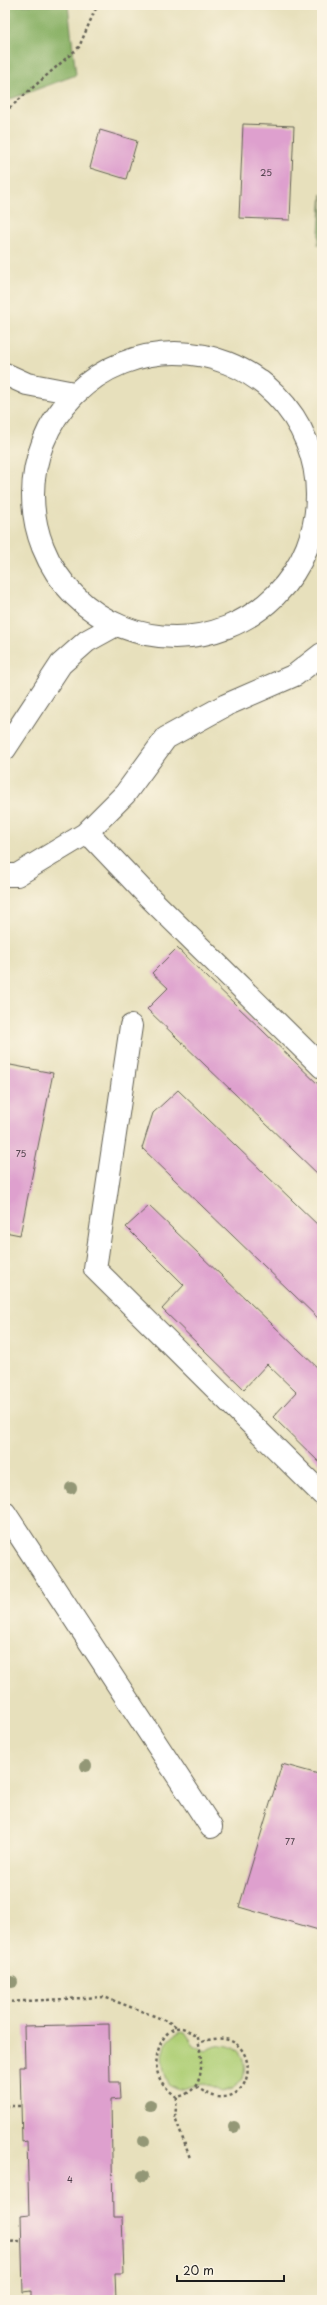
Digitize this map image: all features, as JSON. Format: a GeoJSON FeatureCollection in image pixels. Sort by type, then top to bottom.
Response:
{"type":"FeatureCollection","features":[{"type":"Feature","properties":{"kind":"street"},"geometry":{"type":"LineString","coordinates":[[181,351],[220,358],[255,376],[284,402],[314,436],[318,476],[319,517],[306,555],[285,586],[258,612],[226,629],[189,637],[152,636],[116,625],[84,605],[59,578],[42,545],[34,517],[33,488],[39,453],[53,421],[74,393],[106,369],[143,355],[181,351]]}},
{"type":"Feature","properties":{"kind":"street"},"geometry":{"type":"LineString","coordinates":[[5,374],[28,384],[74,393]]}},
{"type":"Feature","properties":{"kind":"street"},"geometry":{"type":"LineString","coordinates":[[5,749],[61,664],[87,641],[116,625]]}},
{"type":"Feature","properties":{"kind":"street"},"geometry":{"type":"LineString","coordinates":[[5,875],[17,876],[85,834],[125,794],[166,738],[226,704],[295,675],[322,654]]}},
{"type":"Feature","properties":{"kind":"street"},"geometry":{"type":"LineString","coordinates":[[85,834],[92,837],[149,897],[322,1067]]}},
{"type":"Feature","properties":{"kind":"street"},"geometry":{"type":"LineString","coordinates":[[131,1026],[95,1269],[322,1494]]}},
{"type":"Feature","properties":{"kind":"street"},"geometry":{"type":"LineString","coordinates":[[5,1513],[212,1827]]}},
{"type":"Feature","properties":{"kind":"path"},"geometry":{"type":"LineString","coordinates":[[5,112],[79,47],[95,10],[101,5]]}},
{"type":"Feature","properties":{"kind":"path"},"geometry":{"type":"LineString","coordinates":[[322,233],[322,261]]}},
{"type":"Feature","properties":{"kind":"path"},"geometry":{"type":"LineString","coordinates":[[5,2002],[104,1997],[157,2017],[173,2024],[177,2028],[185,2029],[198,2038],[201,2063],[196,2087],[188,2095],[177,2097],[168,2091],[163,2084],[158,2073],[157,2055],[161,2042],[168,2034],[177,2028]]}},
{"type":"Feature","properties":{"kind":"path"},"geometry":{"type":"LineString","coordinates":[[196,2087],[218,2097],[229,2096],[244,2084],[247,2079],[248,2067],[246,2054],[235,2043],[217,2039],[199,2043]]}},
{"type":"Feature","properties":{"kind":"path"},"geometry":{"type":"LineString","coordinates":[[177,2097],[175,2118],[190,2158]]}},
{"type":"Feature","properties":{"kind":"path"},"geometry":{"type":"LineString","coordinates":[[5,2106],[21,2106]]}},
{"type":"Feature","properties":{"kind":"path"},"geometry":{"type":"LineString","coordinates":[[5,2242],[22,2242]]}},
{"type":"Feature","properties":{"kind":"green space"},"geometry":{"type":"Polygon","coordinates":[[[5,5],[68,5],[76,75],[5,101],[5,5]]]}},
{"type":"Feature","properties":{"kind":"green space"},"geometry":{"type":"Polygon","coordinates":[[[322,194],[322,245],[318,245],[322,194]]]}},
{"type":"Feature","properties":{"kind":"green space"},"geometry":{"type":"Polygon","coordinates":[[[181,2031],[185,2032],[194,2045],[206,2051],[221,2045],[235,2049],[239,2053],[244,2063],[243,2080],[232,2089],[222,2092],[203,2083],[179,2090],[170,2086],[164,2071],[162,2056],[167,2043],[181,2031]]]}},
{"type":"Feature","properties":{"kind":"building"},"geometry":{"type":"Polygon","coordinates":[[[243,124],[294,126],[290,220],[239,218],[243,124]]]}},
{"type":"Feature","properties":{"kind":"building"},"geometry":{"type":"Polygon","coordinates":[[[100,130],[137,141],[126,179],[90,168],[100,130]]]}},
{"type":"Feature","properties":{"kind":"building"},"geometry":{"type":"Polygon","coordinates":[[[177,948],[322,1088],[322,1178],[147,1009],[168,988],[152,973],[177,948]]]}},
{"type":"Feature","properties":{"kind":"building"},"geometry":{"type":"Polygon","coordinates":[[[5,1064],[53,1073],[20,1235],[5,1232],[5,1064]]]}},
{"type":"Feature","properties":{"kind":"building"},"geometry":{"type":"Polygon","coordinates":[[[178,1090],[322,1229],[322,1322],[142,1148],[153,1113],[178,1090]]]}},
{"type":"Feature","properties":{"kind":"building"},"geometry":{"type":"Polygon","coordinates":[[[149,1206],[322,1372],[322,1465],[273,1417],[296,1392],[267,1364],[244,1389],[162,1309],[184,1285],[126,1227],[149,1206]]]}},
{"type":"Feature","properties":{"kind":"building"},"geometry":{"type":"Polygon","coordinates":[[[282,1764],[322,1775],[322,1931],[239,1907],[282,1764]]]}},
{"type":"Feature","properties":{"kind":"building"},"geometry":{"type":"Polygon","coordinates":[[[109,2024],[110,2082],[119,2082],[120,2099],[111,2100],[113,2217],[122,2217],[124,2273],[115,2273],[116,2300],[31,2300],[31,2291],[23,2292],[21,2216],[29,2215],[27,2141],[22,2142],[20,2067],[25,2067],[24,2026],[109,2024]]]}}]}
